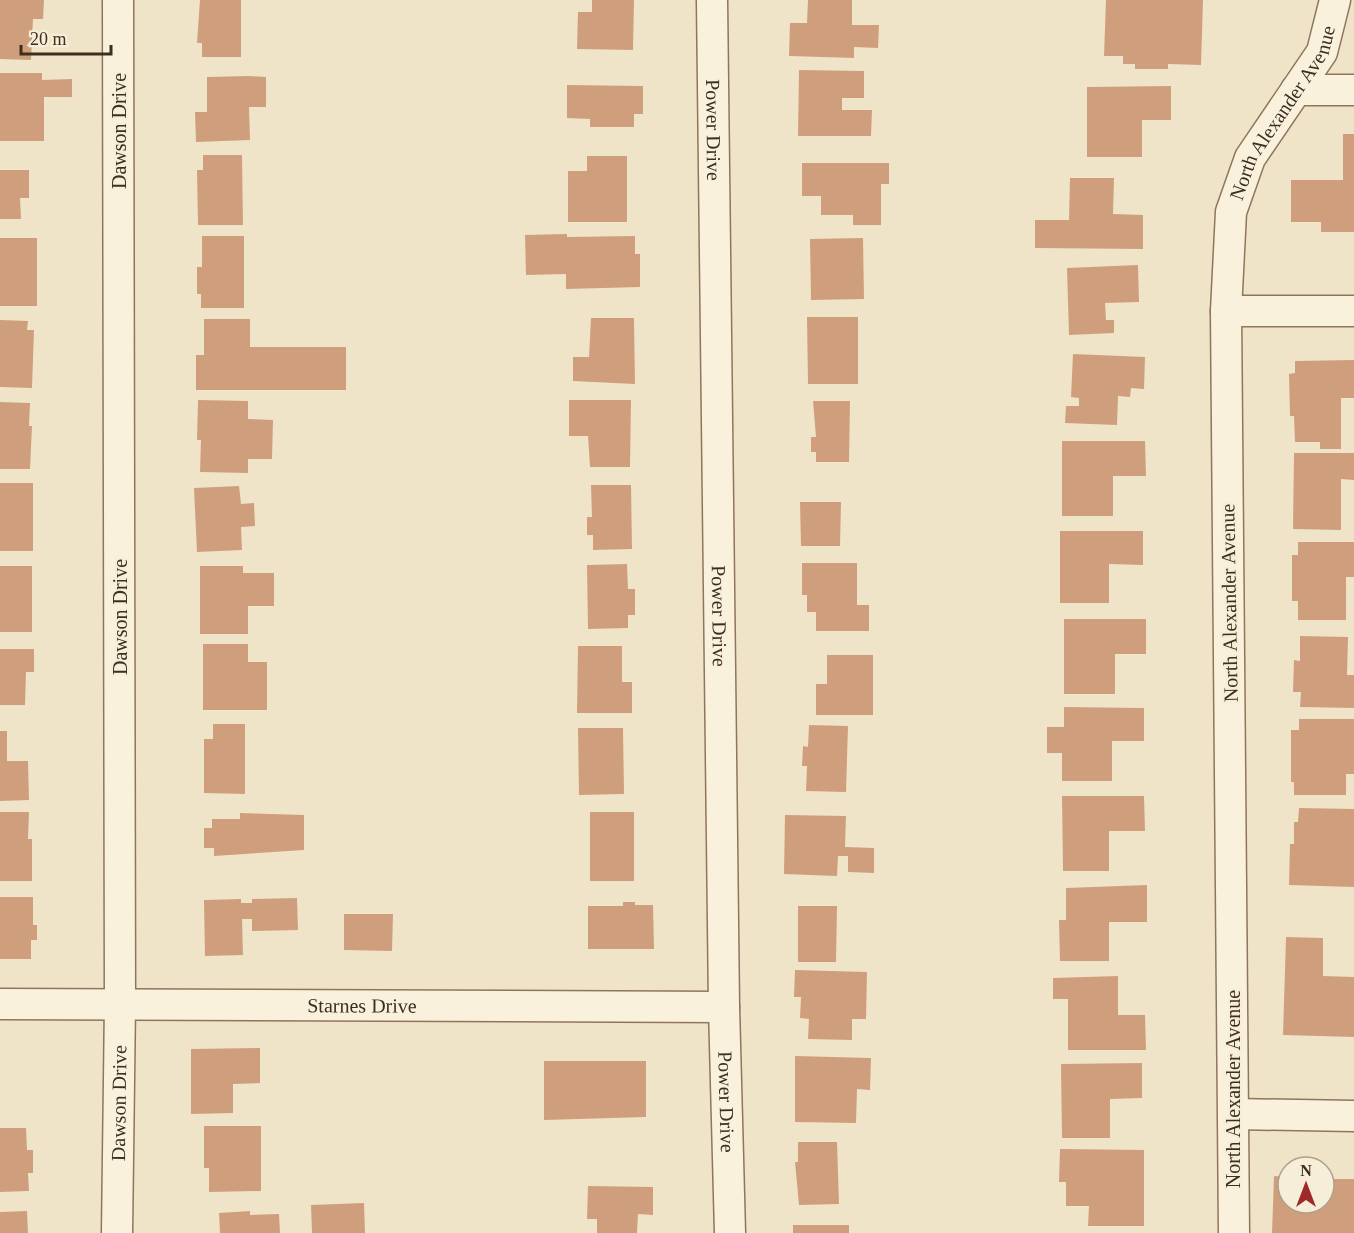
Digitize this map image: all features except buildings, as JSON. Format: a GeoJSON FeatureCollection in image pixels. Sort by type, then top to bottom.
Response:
{"type":"FeatureCollection","features":[{"type":"Feature","properties":{"kind":"street","name":"Dawson Drive"},"geometry":{"type":"LineString","coordinates":[[117,1233],[120,1003],[118,0]]}},
{"type":"Feature","properties":{"kind":"street","name":"Power Drive"},"geometry":{"type":"LineString","coordinates":[[712,0],[724,1007],[730,1233]]}},
{"type":"Feature","properties":{"kind":"street","name":"North Alexander Avenue"},"geometry":{"type":"LineString","coordinates":[[1234,1233],[1226,311],[1231,212],[1250,158],[1322,52],[1335,0]]}},
{"type":"Feature","properties":{"kind":"street"},"geometry":{"type":"LineString","coordinates":[[1296,90],[1354,90]]}},
{"type":"Feature","properties":{"kind":"street"},"geometry":{"type":"LineString","coordinates":[[1226,311],[1354,311]]}},
{"type":"Feature","properties":{"kind":"street","name":"Starnes Drive"},"geometry":{"type":"LineString","coordinates":[[0,1004],[724,1007]]}},
{"type":"Feature","properties":{"kind":"street"},"geometry":{"type":"LineString","coordinates":[[1234,1113],[1354,1116]]}}]}
